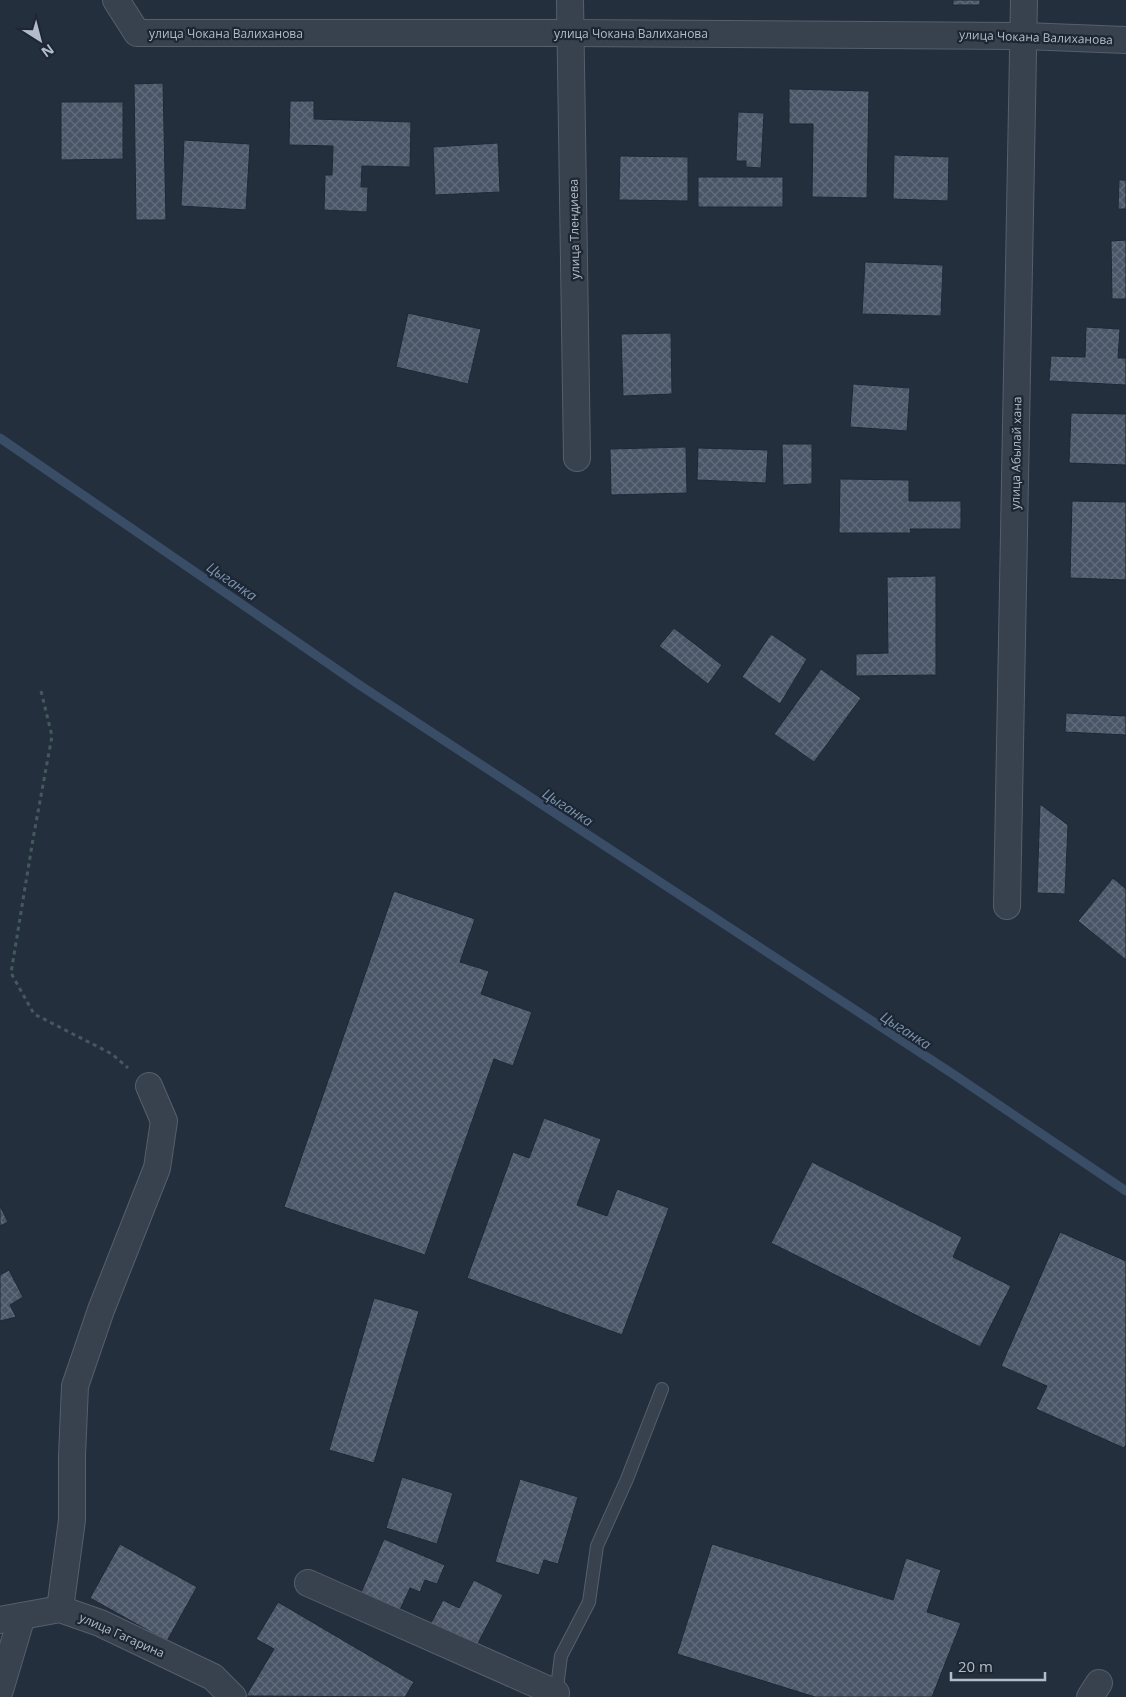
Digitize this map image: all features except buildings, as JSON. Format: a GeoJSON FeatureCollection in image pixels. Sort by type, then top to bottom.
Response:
{"type":"FeatureCollection","features":[{"type":"Feature","properties":{"kind":"street","name":"улица Чокана Валиханова"},"geometry":{"type":"LineString","coordinates":[[116,0],[136,33],[1025,36],[1126,40]]}},
{"type":"Feature","properties":{"kind":"street","name":"улица Тлендиева"},"geometry":{"type":"LineString","coordinates":[[570,0],[578,458]]}},
{"type":"Feature","properties":{"kind":"street","name":"улица Абылай хана"},"geometry":{"type":"LineString","coordinates":[[1007,906],[1025,36],[1024,0]]}},
{"type":"Feature","properties":{"kind":"street"},"geometry":{"type":"LineString","coordinates":[[0,1690],[11,1618],[60,1609],[72,1520],[75,1386],[101,1310],[157,1168],[164,1121],[149,1086]]}},
{"type":"Feature","properties":{"kind":"street"},"geometry":{"type":"LineString","coordinates":[[308,1583],[556,1695]]}},
{"type":"Feature","properties":{"kind":"street","name":"улица Гагарина"},"geometry":{"type":"LineString","coordinates":[[60,1609],[100,1624],[214,1677],[234,1697]]}},
{"type":"Feature","properties":{"kind":"lane"},"geometry":{"type":"LineString","coordinates":[[556,1695],[561,1656],[588,1602],[597,1546],[627,1479],[662,1389]]}},
{"type":"Feature","properties":{"kind":"path"},"geometry":{"type":"LineString","coordinates":[[41,691],[52,736],[11,973],[34,1014],[112,1054],[149,1086]]}},
{"type":"Feature","properties":{"kind":"waterway","name":"Цыганка"},"geometry":{"type":"LineString","coordinates":[[0,438],[361,686],[956,1076],[1126,1191]]}}]}
